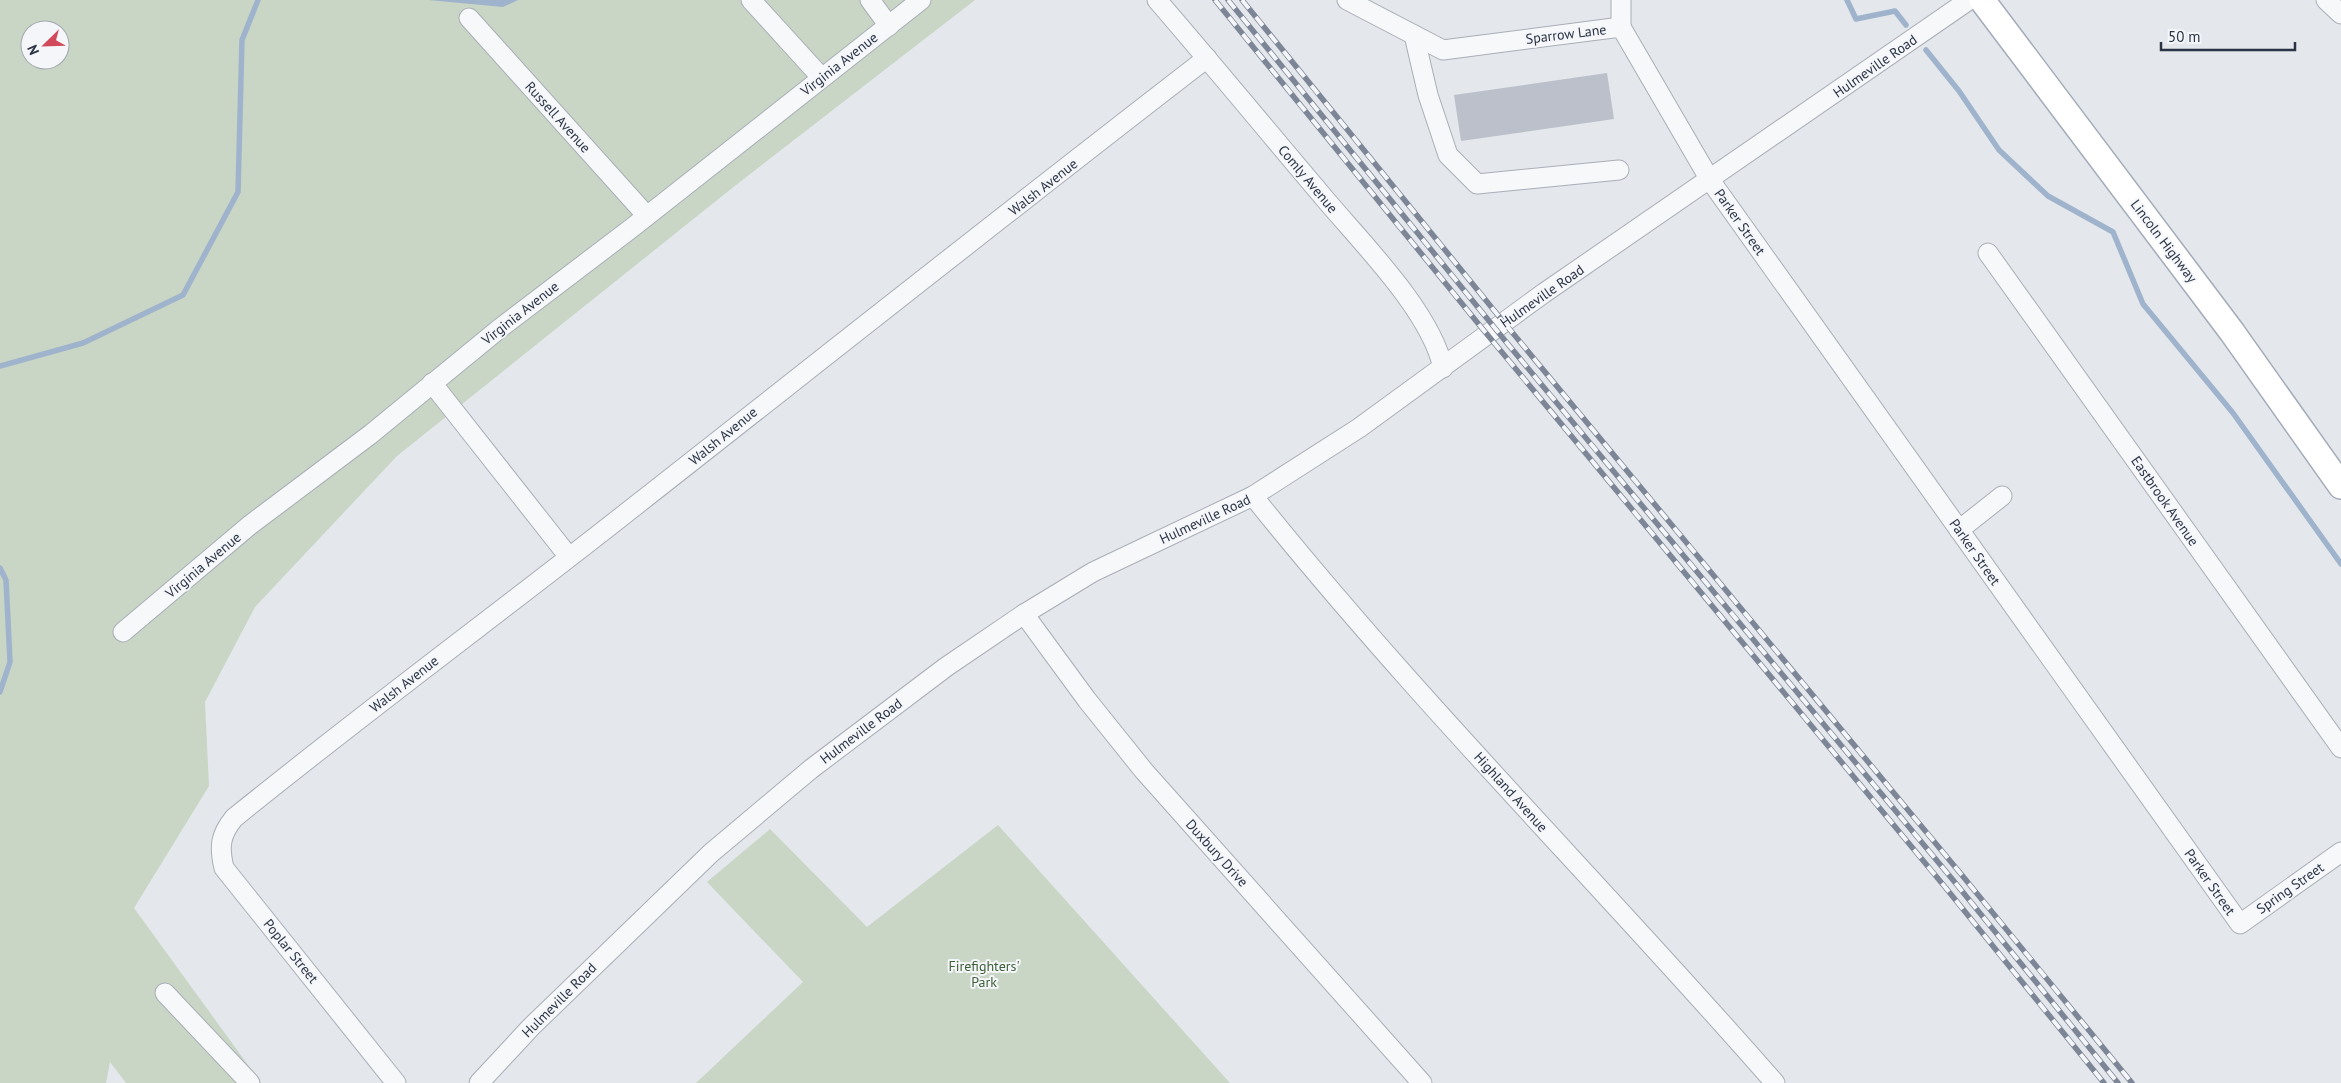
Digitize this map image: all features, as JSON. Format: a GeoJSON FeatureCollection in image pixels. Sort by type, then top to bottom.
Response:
{"type":"FeatureCollection","features":[{"type":"Feature","properties":{"kind":"main road","name":"Lincoln Highway"},"geometry":{"type":"LineString","coordinates":[[1982,0],[2232,332],[2341,486]]}},
{"type":"Feature","properties":{"kind":"street"},"geometry":{"type":"LineString","coordinates":[[750,0],[821,77]]}},
{"type":"Feature","properties":{"kind":"street"},"geometry":{"type":"LineString","coordinates":[[870,0],[888,26]]}},
{"type":"Feature","properties":{"kind":"street","name":"Virginia Avenue"},"geometry":{"type":"LineString","coordinates":[[123,632],[250,525],[371,434],[432,383],[921,0]]}},
{"type":"Feature","properties":{"kind":"street","name":"Comly Avenue"},"geometry":{"type":"LineString","coordinates":[[1157,0],[1386,271],[1424,322],[1435,341],[1443,368]]}},
{"type":"Feature","properties":{"kind":"street","name":"Sparrow Lane"},"geometry":{"type":"LineString","coordinates":[[1347,0],[1443,50],[1621,27],[1710,180]]}},
{"type":"Feature","properties":{"kind":"street"},"geometry":{"type":"LineString","coordinates":[[1621,0],[1621,27]]}},
{"type":"Feature","properties":{"kind":"street","name":"Hulmeville Road"},"geometry":{"type":"LineString","coordinates":[[479,1083],[531,1027],[652,909],[758,812],[811,769],[946,667],[1024,614],[1093,572],[1253,496],[1360,428],[1544,293],[1969,0]]}},
{"type":"Feature","properties":{"kind":"street"},"geometry":{"type":"LineString","coordinates":[[2326,0],[2341,14]]}},
{"type":"Feature","properties":{"kind":"street","name":"Russell Avenue"},"geometry":{"type":"LineString","coordinates":[[469,18],[647,216]]}},
{"type":"Feature","properties":{"kind":"street"},"geometry":{"type":"LineString","coordinates":[[1414,35],[1428,95],[1448,155],[1477,184],[1619,170]]}},
{"type":"Feature","properties":{"kind":"street","name":"Walsh Avenue"},"geometry":{"type":"LineString","coordinates":[[240,813],[1207,58]]}},
{"type":"Feature","properties":{"kind":"street","name":"Parker Street"},"geometry":{"type":"LineString","coordinates":[[1710,180],[2240,924]]}},
{"type":"Feature","properties":{"kind":"street","name":"Eastbrook Avenue"},"geometry":{"type":"LineString","coordinates":[[1988,253],[2341,748]]}},
{"type":"Feature","properties":{"kind":"street"},"geometry":{"type":"LineString","coordinates":[[432,383],[569,556]]}},
{"type":"Feature","properties":{"kind":"street","name":"Highland Avenue"},"geometry":{"type":"LineString","coordinates":[[1253,496],[1306,562],[1392,660],[1775,1083]]}},
{"type":"Feature","properties":{"kind":"street"},"geometry":{"type":"LineString","coordinates":[[1959,530],[2002,496]]}},
{"type":"Feature","properties":{"kind":"street","name":"Duxbury Drive"},"geometry":{"type":"LineString","coordinates":[[1024,614],[1086,700],[1144,771],[1422,1083]]}},
{"type":"Feature","properties":{"kind":"street","name":"Poplar Street"},"geometry":{"type":"LineString","coordinates":[[240,813],[227,826],[222,835],[220,852],[224,868],[396,1083]]}},
{"type":"Feature","properties":{"kind":"street","name":"Spring Street"},"geometry":{"type":"LineString","coordinates":[[2240,924],[2341,852]]}},
{"type":"Feature","properties":{"kind":"street"},"geometry":{"type":"LineString","coordinates":[[165,993],[250,1083]]}},
{"type":"Feature","properties":{"kind":"green space"},"geometry":{"type":"Polygon","coordinates":[[[0,0],[975,0],[736,185],[397,456],[255,607],[205,702],[209,786],[134,908],[261,1083],[126,1083],[110,1062],[106,1083],[0,1083],[0,0]]]}},
{"type":"Feature","properties":{"kind":"green space","name":"Firefighters' Park"},"geometry":{"type":"Polygon","coordinates":[[[998,825],[1230,1083],[696,1083],[803,982],[707,882],[770,829],[867,927],[998,825]]]}},
{"type":"Feature","properties":{"kind":"water"},"geometry":{"type":"Polygon","coordinates":[[[428,0],[518,0],[503,7],[428,0]]]}},
{"type":"Feature","properties":{"kind":"building"},"geometry":{"type":"Polygon","coordinates":[[[1607,73],[1614,119],[1461,141],[1454,95],[1607,73]]]}},
{"type":"Feature","properties":{"kind":"waterway"},"geometry":{"type":"LineString","coordinates":[[0,366],[83,343],[183,295],[238,192],[242,40],[258,0]]}},
{"type":"Feature","properties":{"kind":"waterway"},"geometry":{"type":"LineString","coordinates":[[1847,0],[1856,19],[1895,11],[1906,25]]}},
{"type":"Feature","properties":{"kind":"waterway"},"geometry":{"type":"LineString","coordinates":[[1926,50],[1959,91],[1999,150],[2048,196],[2113,232],[2143,304],[2233,413],[2341,564]]}},
{"type":"Feature","properties":{"kind":"waterway"},"geometry":{"type":"LineString","coordinates":[[0,568],[6,580],[10,662],[0,692]]}},
{"type":"Feature","properties":{"kind":"railway"},"geometry":{"type":"LineString","coordinates":[[1215,0],[1481,327],[1945,887],[2104,1083]]}},
{"type":"Feature","properties":{"kind":"railway"},"geometry":{"type":"LineString","coordinates":[[1228,0],[1507,343],[1953,880],[2118,1083]]}},
{"type":"Feature","properties":{"kind":"railway"},"geometry":{"type":"LineString","coordinates":[[1242,0],[1497,314],[2132,1083]]}}]}
